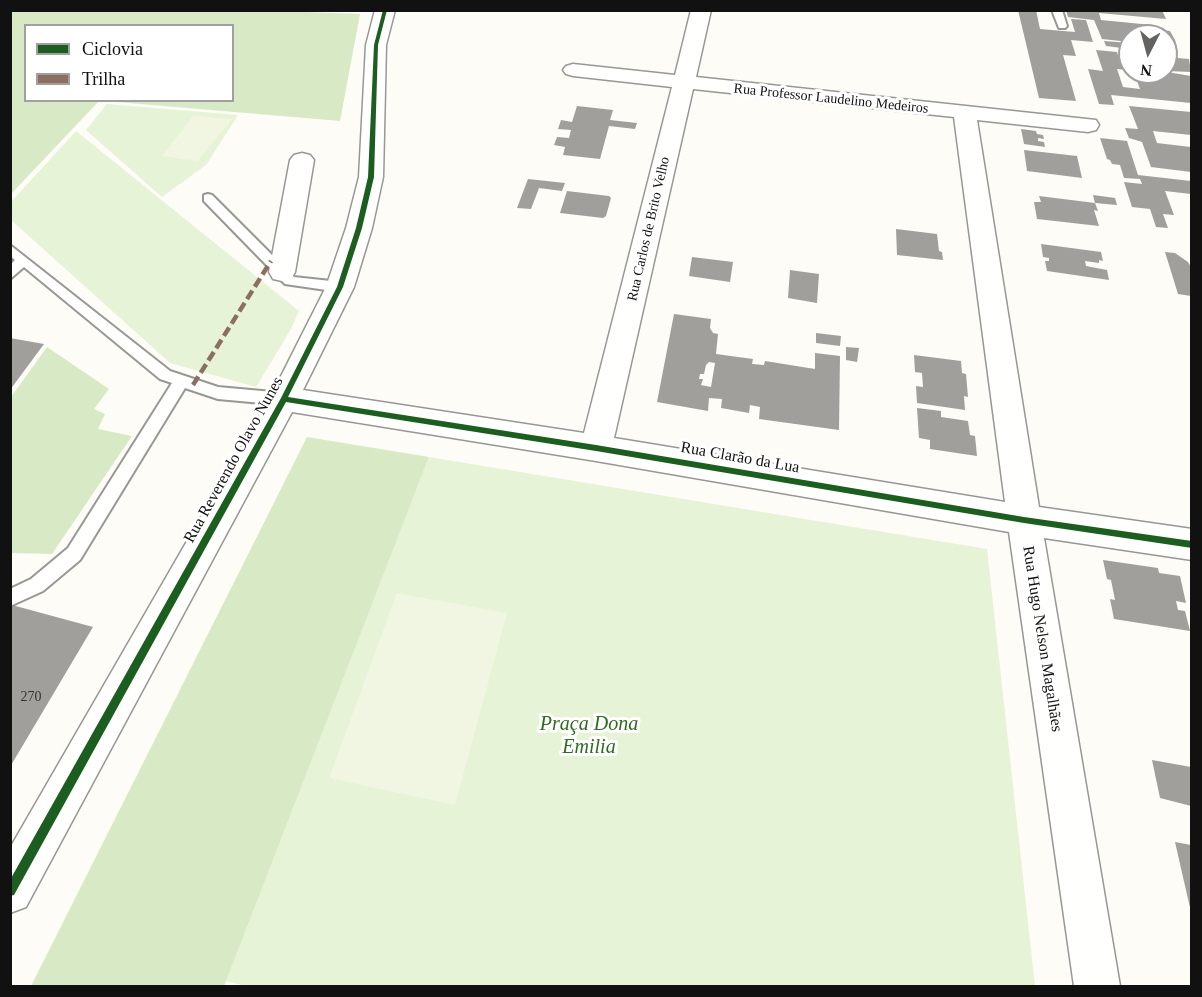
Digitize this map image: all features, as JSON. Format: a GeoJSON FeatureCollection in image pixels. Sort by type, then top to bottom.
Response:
{"type":"FeatureCollection","features":[{"type":"Feature","properties":{"kind":"street","name":"Rua Reverendo Olavo Nunes"},"geometry":{"type":"LineString","coordinates":[[10,891],[284,399],[340,287],[359,228],[371,177],[376,45],[385,10]]}},
{"type":"Feature","properties":{"kind":"street","name":"Rua Carlos de Brito Velho"},"geometry":{"type":"LineString","coordinates":[[596,448],[701,10]]}},
{"type":"Feature","properties":{"kind":"street","name":"Rua Professor Laudelino Medeiros"},"geometry":{"type":"LineString","coordinates":[[573,70],[965,114],[1088,125]]}},
{"type":"Feature","properties":{"kind":"street","name":"Rua Hugo Nelson Magalhães"},"geometry":{"type":"LineString","coordinates":[[965,114],[1024,520],[1097,987]]}},
{"type":"Feature","properties":{"kind":"street"},"geometry":{"type":"LineString","coordinates":[[282,272],[302,160]]}},
{"type":"Feature","properties":{"kind":"street","name":"Rua Clarão da Lua"},"geometry":{"type":"LineString","coordinates":[[284,399],[596,448],[1024,520],[1191,545]]}},
{"type":"Feature","properties":{"kind":"lane"},"geometry":{"type":"LineString","coordinates":[[1057,10],[1062,26]]}},
{"type":"Feature","properties":{"kind":"lane"},"geometry":{"type":"LineString","coordinates":[[208,198],[290,280],[340,287]]}},
{"type":"Feature","properties":{"kind":"lane"},"geometry":{"type":"LineString","coordinates":[[10,249],[165,375],[218,393],[284,399]]}},
{"type":"Feature","properties":{"kind":"lane"},"geometry":{"type":"LineString","coordinates":[[10,274],[23,260]]}},
{"type":"Feature","properties":{"kind":"lane"},"geometry":{"type":"LineString","coordinates":[[10,598],[37,585],[74,554],[181,381]]}},
{"type":"Feature","properties":{"kind":"green space"},"geometry":{"type":"Polygon","coordinates":[[[11,11],[280,11],[360,14],[340,121],[117,102],[234,102],[234,24],[24,24],[24,102],[98,102],[11,194],[11,11]]]}},
{"type":"Feature","properties":{"kind":"green space"},"geometry":{"type":"Polygon","coordinates":[[[107,104],[238,115],[206,165],[162,197],[86,130],[107,104]]]}},
{"type":"Feature","properties":{"kind":"green space"},"geometry":{"type":"Polygon","coordinates":[[[193,116],[232,119],[198,161],[162,156],[193,116]]]}},
{"type":"Feature","properties":{"kind":"green space"},"geometry":{"type":"Polygon","coordinates":[[[76,131],[299,311],[291,329],[256,387],[170,363],[11,220],[11,202],[76,131]]]}},
{"type":"Feature","properties":{"kind":"green space"},"geometry":{"type":"Polygon","coordinates":[[[47,347],[109,389],[94,409],[105,414],[98,429],[132,436],[52,554],[11,553],[11,397],[47,347]]]}},
{"type":"Feature","properties":{"kind":"green space"},"geometry":{"type":"Polygon","coordinates":[[[307,437],[429,457],[224,986],[31,986],[307,437]]]}},
{"type":"Feature","properties":{"kind":"green space","name":"Praça Dona Emilia"},"geometry":{"type":"Polygon","coordinates":[[[429,457],[987,549],[1035,986],[246,986],[225,981],[429,457]]]}},
{"type":"Feature","properties":{"kind":"green space"},"geometry":{"type":"Polygon","coordinates":[[[397,593],[507,613],[455,805],[329,778],[397,593]]]}},
{"type":"Feature","properties":{"kind":"building"},"geometry":{"type":"Polygon","coordinates":[[[1018,10],[1036,10],[1040,29],[1075,32],[1071,19],[1086,20],[1093,42],[1071,40],[1076,56],[1063,55],[1076,101],[1039,98],[1018,10]]]}},
{"type":"Feature","properties":{"kind":"building"},"geometry":{"type":"Polygon","coordinates":[[[1066,10],[1162,10],[1166,19],[1099,13],[1101,20],[1142,24],[1118,24],[1118,41],[1102,39],[1094,20],[1068,17],[1066,10]]]}},
{"type":"Feature","properties":{"kind":"building"},"geometry":{"type":"Polygon","coordinates":[[[1104,41],[1118,42],[1118,48],[1106,46],[1104,41]]]}},
{"type":"Feature","properties":{"kind":"building"},"geometry":{"type":"Polygon","coordinates":[[[1096,50],[1117,52],[1118,84],[1122,84],[1123,87],[1140,89],[1138,84],[1178,84],[1178,74],[1191,76],[1191,103],[1111,95],[1114,105],[1099,104],[1088,69],[1103,71],[1096,50]]]}},
{"type":"Feature","properties":{"kind":"building"},"geometry":{"type":"Polygon","coordinates":[[[1178,58],[1189,59],[1191,72],[1178,71],[1178,58]]]}},
{"type":"Feature","properties":{"kind":"building"},"geometry":{"type":"Polygon","coordinates":[[[577,106],[613,110],[610,120],[637,123],[635,129],[609,126],[600,159],[563,155],[565,147],[554,145],[557,137],[569,138],[571,130],[558,129],[561,120],[572,122],[577,106]]]}},
{"type":"Feature","properties":{"kind":"building"},"geometry":{"type":"Polygon","coordinates":[[[1129,106],[1191,112],[1191,135],[1153,131],[1157,143],[1191,147],[1191,172],[1151,167],[1142,142],[1129,138],[1125,128],[1138,129],[1129,106]]]}},
{"type":"Feature","properties":{"kind":"building"},"geometry":{"type":"Polygon","coordinates":[[[1021,129],[1036,131],[1037,134],[1043,135],[1044,139],[1038,138],[1038,141],[1044,142],[1045,147],[1024,144],[1021,129]]]}},
{"type":"Feature","properties":{"kind":"building"},"geometry":{"type":"Polygon","coordinates":[[[1100,138],[1127,141],[1138,175],[1191,181],[1191,194],[1165,191],[1174,215],[1163,214],[1168,228],[1156,227],[1150,209],[1132,207],[1124,182],[1142,184],[1140,179],[1124,178],[1120,165],[1112,164],[1107,159],[1100,138]]]}},
{"type":"Feature","properties":{"kind":"building"},"geometry":{"type":"Polygon","coordinates":[[[1024,150],[1077,156],[1082,178],[1027,171],[1024,150]]]}},
{"type":"Feature","properties":{"kind":"building"},"geometry":{"type":"Polygon","coordinates":[[[528,179],[565,183],[562,191],[539,188],[531,209],[517,208],[528,179]]]}},
{"type":"Feature","properties":{"kind":"building"},"geometry":{"type":"Polygon","coordinates":[[[567,191],[609,196],[611,198],[606,216],[603,218],[560,213],[567,191]]]}},
{"type":"Feature","properties":{"kind":"building"},"geometry":{"type":"Polygon","coordinates":[[[1093,195],[1115,198],[1117,205],[1095,203],[1093,195]]]}},
{"type":"Feature","properties":{"kind":"building"},"geometry":{"type":"Polygon","coordinates":[[[1039,196],[1095,203],[1098,211],[1094,210],[1099,226],[1037,219],[1034,202],[1041,202],[1039,196]]]}},
{"type":"Feature","properties":{"kind":"building"},"geometry":{"type":"Polygon","coordinates":[[[896,229],[937,234],[939,251],[942,252],[943,260],[897,255],[896,229]]]}},
{"type":"Feature","properties":{"kind":"building"},"geometry":{"type":"Polygon","coordinates":[[[1041,244],[1101,252],[1103,261],[1099,260],[1099,263],[1085,261],[1086,266],[1107,270],[1109,280],[1047,271],[1045,261],[1049,261],[1049,258],[1043,257],[1041,244]]]}},
{"type":"Feature","properties":{"kind":"building"},"geometry":{"type":"Polygon","coordinates":[[[1165,252],[1175,253],[1191,267],[1191,296],[1178,294],[1165,252]]]}},
{"type":"Feature","properties":{"kind":"building"},"geometry":{"type":"Polygon","coordinates":[[[692,257],[733,262],[730,282],[689,276],[692,257]]]}},
{"type":"Feature","properties":{"kind":"building"},"geometry":{"type":"Polygon","coordinates":[[[790,270],[819,274],[817,303],[788,298],[790,270]]]}},
{"type":"Feature","properties":{"kind":"building"},"geometry":{"type":"Polygon","coordinates":[[[674,314],[711,319],[710,328],[713,333],[718,334],[716,354],[753,359],[752,364],[764,365],[765,361],[815,369],[815,353],[840,356],[839,430],[759,419],[760,407],[750,405],[749,413],[721,408],[722,399],[709,398],[708,411],[657,402],[674,314]],[[709,362],[704,374],[700,374],[699,379],[703,379],[701,385],[711,387],[715,363],[709,362]]]}},
{"type":"Feature","properties":{"kind":"building"},"geometry":{"type":"Polygon","coordinates":[[[816,333],[841,336],[840,346],[816,343],[816,333]]]}},
{"type":"Feature","properties":{"kind":"building"},"geometry":{"type":"Polygon","coordinates":[[[10,338],[44,344],[10,390],[10,338]]]}},
{"type":"Feature","properties":{"kind":"building"},"geometry":{"type":"Polygon","coordinates":[[[846,347],[859,348],[857,362],[846,360],[846,347]]]}},
{"type":"Feature","properties":{"kind":"building"},"geometry":{"type":"Polygon","coordinates":[[[914,355],[961,361],[962,373],[966,374],[968,397],[964,396],[965,410],[917,403],[916,386],[923,387],[922,373],[915,372],[914,355]]]}},
{"type":"Feature","properties":{"kind":"building"},"geometry":{"type":"Polygon","coordinates":[[[917,408],[941,411],[941,417],[968,421],[970,435],[975,436],[977,456],[930,449],[930,440],[919,438],[917,408]]]}},
{"type":"Feature","properties":{"kind":"building"},"geometry":{"type":"Polygon","coordinates":[[[1103,560],[1158,568],[1159,573],[1180,576],[1186,603],[1176,601],[1178,610],[1185,611],[1190,631],[1114,619],[1110,599],[1115,600],[1111,580],[1107,579],[1103,560]]]}},
{"type":"Feature","properties":{"kind":"building"},"geometry":{"type":"Polygon","coordinates":[[[12,605],[93,627],[10,767],[10,607],[12,605]]]}},
{"type":"Feature","properties":{"kind":"building"},"geometry":{"type":"Polygon","coordinates":[[[1152,760],[1191,767],[1191,806],[1160,798],[1152,760]]]}},
{"type":"Feature","properties":{"kind":"building"},"geometry":{"type":"Polygon","coordinates":[[[1175,842],[1191,845],[1191,912],[1175,842]]]}},
{"type":"Feature","properties":{"kind":"marked path"},"geometry":{"type":"LineString","coordinates":[[193,385],[271,261]]}},
{"type":"Feature","properties":{"kind":"cycle path"},"geometry":{"type":"LineString","coordinates":[[10,891],[284,399],[340,287],[359,228],[371,177],[376,45],[385,10]]}},
{"type":"Feature","properties":{"kind":"cycle path"},"geometry":{"type":"LineString","coordinates":[[284,399],[596,448],[1024,520],[1192,545]]}}]}
